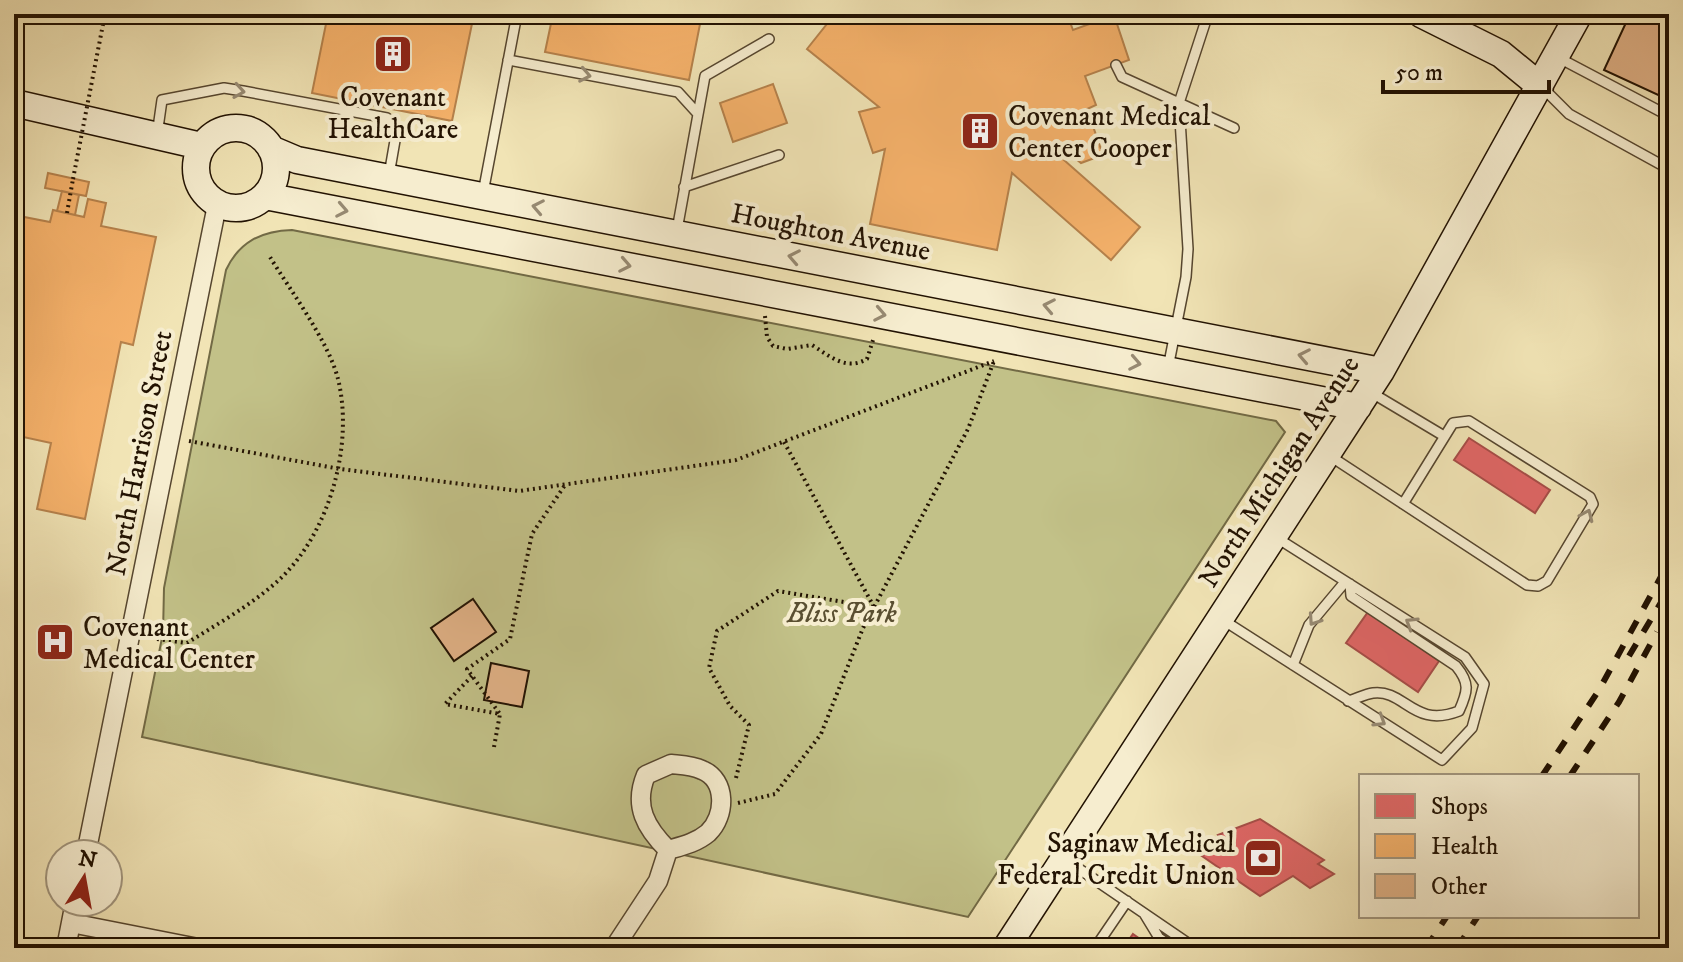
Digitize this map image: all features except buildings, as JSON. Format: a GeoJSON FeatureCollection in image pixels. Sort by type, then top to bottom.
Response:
{"type":"FeatureCollection","features":[{"type":"Feature","properties":{"kind":"street"},"geometry":{"type":"LineString","coordinates":[[1421,14],[1501,54],[1540,86]]}},
{"type":"Feature","properties":{"kind":"street","name":"North Michigan Avenue"},"geometry":{"type":"LineString","coordinates":[[1006,948],[1369,390],[1579,14]]}},
{"type":"Feature","properties":{"kind":"street"},"geometry":{"type":"LineString","coordinates":[[14,103],[201,146]]}},
{"type":"Feature","properties":{"kind":"street"},"geometry":{"type":"LineString","coordinates":[[265,196],[274,181],[276,165],[271,149],[259,136],[244,129],[229,129],[214,134],[201,146],[196,165],[200,187],[217,205],[236,208],[265,196],[1167,370],[1369,390]]}},
{"type":"Feature","properties":{"kind":"street","name":"Houghton Avenue"},"geometry":{"type":"LineString","coordinates":[[271,149],[297,160],[1176,330],[1369,390]]}},
{"type":"Feature","properties":{"kind":"street","name":"North Harrison Street"},"geometry":{"type":"LineString","coordinates":[[89,838],[217,205]]}},
{"type":"Feature","properties":{"kind":"street"},"geometry":{"type":"LineString","coordinates":[[671,764],[704,770],[721,791],[717,823],[692,844],[668,850],[653,835],[639,805],[646,775],[671,764]]}},
{"type":"Feature","properties":{"kind":"street"},"geometry":{"type":"LineString","coordinates":[[614,948],[658,881],[668,850]]}},
{"type":"Feature","properties":{"kind":"street"},"geometry":{"type":"LineString","coordinates":[[66,948],[72,918]]}},
{"type":"Feature","properties":{"kind":"street"},"geometry":{"type":"LineString","coordinates":[[71,923],[198,948]]}},
{"type":"Feature","properties":{"kind":"lane"},"geometry":{"type":"LineString","coordinates":[[482,196],[517,14]]}},
{"type":"Feature","properties":{"kind":"lane"},"geometry":{"type":"LineString","coordinates":[[1167,370],[1188,249],[1179,103],[1208,14]]}},
{"type":"Feature","properties":{"kind":"lane"},"geometry":{"type":"LineString","coordinates":[[676,234],[705,76],[769,39]]}},
{"type":"Feature","properties":{"kind":"lane"},"geometry":{"type":"LineString","coordinates":[[1556,56],[1669,116]]}},
{"type":"Feature","properties":{"kind":"lane"},"geometry":{"type":"LineString","coordinates":[[508,60],[678,92],[698,114]]}},
{"type":"Feature","properties":{"kind":"lane"},"geometry":{"type":"LineString","coordinates":[[1116,65],[1122,77],[1234,128]]}},
{"type":"Feature","properties":{"kind":"lane"},"geometry":{"type":"LineString","coordinates":[[1540,86],[1569,114],[1669,169]]}},
{"type":"Feature","properties":{"kind":"lane"},"geometry":{"type":"LineString","coordinates":[[157,135],[162,100],[224,88],[387,118],[397,129],[389,178]]}},
{"type":"Feature","properties":{"kind":"lane"},"geometry":{"type":"LineString","coordinates":[[684,187],[779,155]]}},
{"type":"Feature","properties":{"kind":"lane"},"geometry":{"type":"LineString","coordinates":[[1369,390],[1444,436]]}},
{"type":"Feature","properties":{"kind":"lane"},"geometry":{"type":"LineString","coordinates":[[1327,454],[1403,504],[1527,585],[1538,586],[1547,581],[1592,510],[1590,497],[1469,421],[1453,423],[1403,504]]}},
{"type":"Feature","properties":{"kind":"lane"},"geometry":{"type":"LineString","coordinates":[[1221,618],[1442,760],[1472,728],[1484,684],[1465,657],[1274,536]]}},
{"type":"Feature","properties":{"kind":"lane"},"geometry":{"type":"LineString","coordinates":[[1293,665],[1309,625],[1348,583]]}},
{"type":"Feature","properties":{"kind":"lane"},"geometry":{"type":"LineString","coordinates":[[1348,583],[1351,596],[1456,666],[1465,678],[1468,690],[1459,711],[1444,716],[1426,716],[1374,692],[1348,701]]}},
{"type":"Feature","properties":{"kind":"lane"},"geometry":{"type":"LineString","coordinates":[[1065,859],[1195,948]]}},
{"type":"Feature","properties":{"kind":"lane"},"geometry":{"type":"LineString","coordinates":[[1095,948],[1127,901]]}},
{"type":"Feature","properties":{"kind":"lane"},"geometry":{"type":"LineString","coordinates":[[1143,913],[1159,938],[1173,948]]}},
{"type":"Feature","properties":{"kind":"path"},"geometry":{"type":"LineString","coordinates":[[67,213],[105,14]]}},
{"type":"Feature","properties":{"kind":"path"},"geometry":{"type":"LineString","coordinates":[[157,639],[187,643],[282,576],[313,535],[340,469],[338,379],[310,320],[270,257]]}},
{"type":"Feature","properties":{"kind":"path"},"geometry":{"type":"LineString","coordinates":[[765,316],[767,337],[773,346],[787,349],[812,345],[840,363],[856,365],[867,359],[874,337]]}},
{"type":"Feature","properties":{"kind":"path"},"geometry":{"type":"LineString","coordinates":[[189,441],[340,469],[519,491],[736,460],[994,361],[968,429],[874,607],[821,734],[775,794],[729,805]]}},
{"type":"Feature","properties":{"kind":"path"},"geometry":{"type":"LineString","coordinates":[[784,442],[874,607]]}},
{"type":"Feature","properties":{"kind":"path"},"geometry":{"type":"LineString","coordinates":[[494,747],[500,714],[467,669],[510,639],[532,534],[565,485]]}},
{"type":"Feature","properties":{"kind":"path"},"geometry":{"type":"LineString","coordinates":[[732,792],[749,725],[730,706],[709,668],[717,631],[778,591],[874,607]]}},
{"type":"Feature","properties":{"kind":"path"},"geometry":{"type":"LineString","coordinates":[[472,676],[445,704],[500,714]]}},
{"type":"Feature","properties":{"kind":"green space","name":"Bliss Park"},"geometry":{"type":"Polygon","coordinates":[[[292,230],[1276,421],[1285,432],[968,917],[142,737],[163,633],[164,588],[226,270],[237,252],[252,240],[270,233],[292,230]]]}},
{"type":"Feature","properties":{"kind":"railway"},"geometry":{"type":"LineString","coordinates":[[1543,774],[1599,690],[1669,562]]}},
{"type":"Feature","properties":{"kind":"railway"},"geometry":{"type":"LineString","coordinates":[[1629,656],[1669,589]]}},
{"type":"Feature","properties":{"kind":"railway"},"geometry":{"type":"LineString","coordinates":[[1571,774],[1619,702],[1657,632]]}},
{"type":"Feature","properties":{"kind":"railway"},"geometry":{"type":"LineString","coordinates":[[1426,948],[1446,918]]}},
{"type":"Feature","properties":{"kind":"railway"},"geometry":{"type":"LineString","coordinates":[[1457,948],[1477,918]]}},
{"type":"Feature","properties":{"kind":"place","name":"Covenant HealthCare"},"geometry":{"type":"Point","coordinates":[393,54]}},
{"type":"Feature","properties":{"kind":"place","name":"Covenant Medical Center Cooper"},"geometry":{"type":"Point","coordinates":[980,131]}},
{"type":"Feature","properties":{"kind":"place","name":"Covenant Medical Center"},"geometry":{"type":"Point","coordinates":[55,642]}},
{"type":"Feature","properties":{"kind":"place","name":"Saginaw Medical Federal Credit Union"},"geometry":{"type":"Point","coordinates":[1263,858]}}]}
